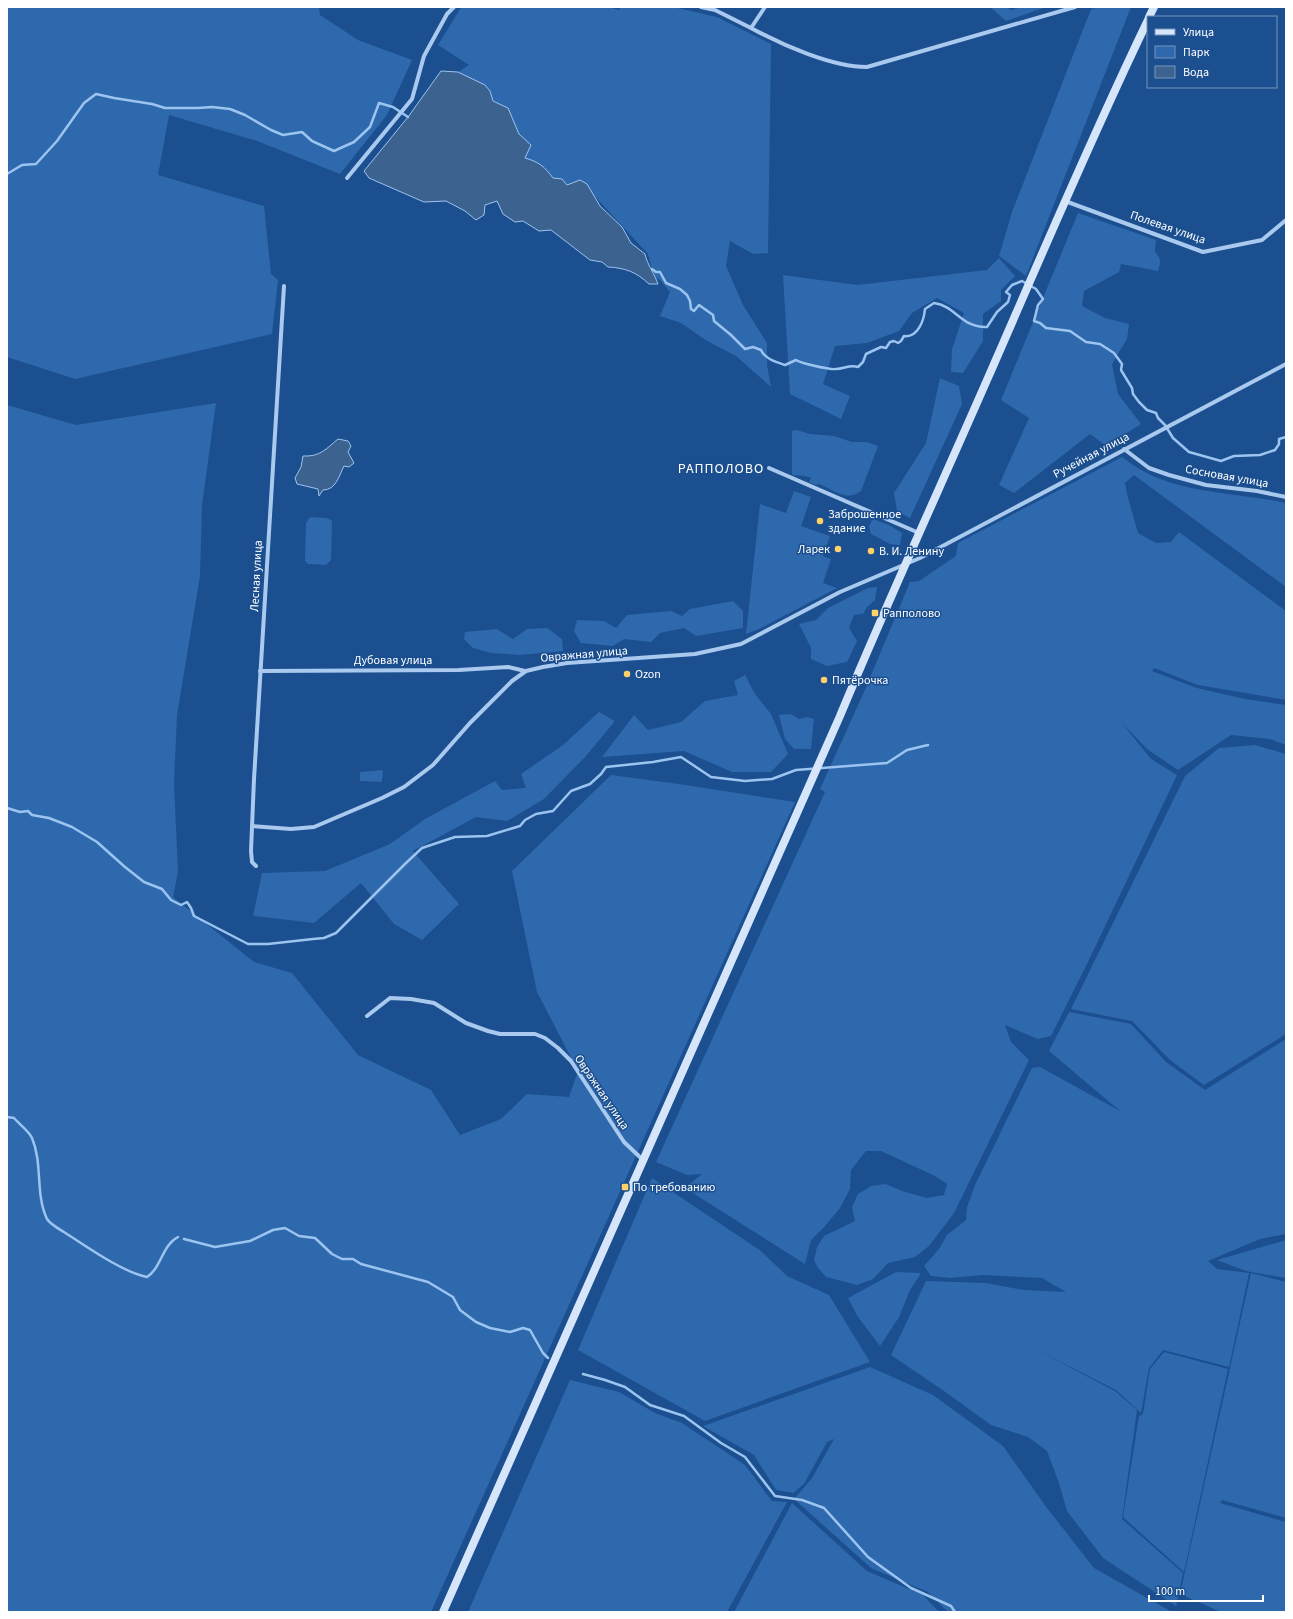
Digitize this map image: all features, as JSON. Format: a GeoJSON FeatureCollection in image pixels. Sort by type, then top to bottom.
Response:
{"type":"FeatureCollection","features":[{"type":"Feature","properties":{"kind":"main road"},"geometry":{"type":"LineString","coordinates":[[1150,16],[1154,7]]}},
{"type":"Feature","properties":{"kind":"main road"},"geometry":{"type":"LineString","coordinates":[[443,1612],[642,1159],[840,716],[990,374],[1064,200],[1147,22]]}},
{"type":"Feature","properties":{"kind":"street"},"geometry":{"type":"LineString","coordinates":[[347,178],[412,99],[424,56],[447,14],[454,7]]}},
{"type":"Feature","properties":{"kind":"street"},"geometry":{"type":"LineString","coordinates":[[701,7],[715,10],[791,48],[853,67],[867,67],[1075,7]]}},
{"type":"Feature","properties":{"kind":"street"},"geometry":{"type":"LineString","coordinates":[[751,28],[765,7]]}},
{"type":"Feature","properties":{"kind":"street","name":"Полевая улица"},"geometry":{"type":"LineString","coordinates":[[1064,200],[1203,252],[1262,240],[1286,220]]}},
{"type":"Feature","properties":{"kind":"street","name":"Лесная улица"},"geometry":{"type":"LineString","coordinates":[[256,866],[252,862],[252,826],[284,286]]}},
{"type":"Feature","properties":{"kind":"street","name":"Ручейная улица"},"geometry":{"type":"LineString","coordinates":[[906,564],[920,558],[1286,364]]}},
{"type":"Feature","properties":{"kind":"street","name":"Сосновая улица"},"geometry":{"type":"LineString","coordinates":[[1124,449],[1149,468],[1169,475],[1206,484],[1257,490],[1286,497]]}},
{"type":"Feature","properties":{"kind":"street"},"geometry":{"type":"LineString","coordinates":[[769,468],[920,533]]}},
{"type":"Feature","properties":{"kind":"street","name":"Овражная улица"},"geometry":{"type":"LineString","coordinates":[[252,826],[291,829],[314,827],[382,798],[404,786],[433,765],[470,723],[512,681],[526,671],[567,663],[695,654],[728,648],[741,644],[840,592],[906,564]]}},
{"type":"Feature","properties":{"kind":"street","name":"Дубовая улица"},"geometry":{"type":"LineString","coordinates":[[260,671],[459,670],[508,667],[526,671]]}},
{"type":"Feature","properties":{"kind":"street","name":"Овражная улица"},"geometry":{"type":"LineString","coordinates":[[367,1016],[390,998],[412,999],[434,1003],[466,1023],[488,1031],[500,1034],[535,1034],[545,1038],[571,1061],[624,1142],[642,1159]]}},
{"type":"Feature","properties":{"kind":"green space"},"geometry":{"type":"Polygon","coordinates":[[[7,7],[319,7],[320,15],[358,40],[412,60],[387,115],[340,174],[257,141],[169,115],[158,175],[264,206],[271,274],[278,280],[272,334],[75,379],[7,357],[7,7]]]}},
{"type":"Feature","properties":{"kind":"green space"},"geometry":{"type":"Polygon","coordinates":[[[463,7],[609,7],[619,10],[620,7],[673,7],[717,17],[771,44],[768,253],[753,254],[730,241],[726,266],[743,305],[767,343],[767,365],[771,387],[736,356],[707,341],[681,323],[660,316],[670,292],[660,280],[654,277],[648,254],[590,191],[587,184],[580,180],[567,185],[562,179],[553,178],[548,171],[525,158],[531,145],[501,114],[490,91],[458,72],[469,65],[438,45],[460,9],[463,7]]]}},
{"type":"Feature","properties":{"kind":"green space"},"geometry":{"type":"Polygon","coordinates":[[[990,7],[1007,7],[1011,10],[1022,7],[1046,7],[1006,21],[990,7]]]}},
{"type":"Feature","properties":{"kind":"green space"},"geometry":{"type":"Polygon","coordinates":[[[1099,7],[1131,7],[1026,276],[999,256],[1012,212],[1091,9],[1099,7]]]}},
{"type":"Feature","properties":{"kind":"green space"},"geometry":{"type":"Polygon","coordinates":[[[1078,213],[1156,240],[1155,252],[1160,260],[1158,271],[1121,264],[1119,272],[1084,291],[1082,306],[1105,318],[1129,324],[1127,339],[1112,364],[1118,394],[1141,424],[1117,439],[1109,448],[1090,434],[1014,493],[999,485],[1029,418],[1001,400],[1078,213]]]}},
{"type":"Feature","properties":{"kind":"green space"},"geometry":{"type":"Polygon","coordinates":[[[999,258],[1015,276],[1001,290],[1001,301],[983,314],[983,341],[963,373],[951,372],[952,349],[964,313],[937,298],[912,313],[899,331],[867,343],[835,346],[823,384],[850,396],[841,419],[790,394],[783,275],[857,285],[987,270],[999,258]]]}},
{"type":"Feature","properties":{"kind":"green space"},"geometry":{"type":"Polygon","coordinates":[[[940,378],[959,386],[962,404],[910,518],[897,511],[894,493],[926,443],[940,378]]]}},
{"type":"Feature","properties":{"kind":"green space"},"geometry":{"type":"Polygon","coordinates":[[[216,403],[202,505],[200,576],[177,715],[174,783],[178,872],[173,897],[254,962],[292,973],[358,1055],[431,1090],[460,1135],[501,1119],[527,1094],[569,1097],[578,1071],[537,992],[512,871],[611,775],[795,802],[431,1612],[7,1612],[7,405],[76,425],[216,403]]]}},
{"type":"Feature","properties":{"kind":"green space"},"geometry":{"type":"Polygon","coordinates":[[[797,430],[810,434],[834,436],[852,442],[867,442],[878,446],[861,491],[850,495],[840,494],[819,484],[816,485],[809,482],[811,478],[809,477],[792,475],[792,431],[797,430]]]}},
{"type":"Feature","properties":{"kind":"green space"},"geometry":{"type":"Polygon","coordinates":[[[1122,457],[1145,472],[1178,485],[1286,503],[1286,587],[1134,475],[1125,483],[1138,533],[1156,543],[1171,542],[1179,532],[1286,611],[1286,700],[1198,685],[1154,668],[1152,671],[1197,688],[1245,699],[1286,705],[1286,745],[1270,739],[1231,735],[1178,770],[1147,749],[1122,723],[1151,759],[1177,775],[1051,1036],[1038,1039],[1005,1025],[1011,1042],[1029,1060],[954,1213],[929,1246],[915,1257],[888,1263],[873,1279],[857,1285],[826,1277],[818,1268],[814,1260],[817,1247],[824,1236],[855,1221],[852,1207],[858,1194],[871,1186],[886,1184],[902,1191],[927,1198],[944,1195],[947,1184],[935,1176],[881,1151],[866,1151],[851,1170],[850,1189],[840,1208],[811,1240],[805,1264],[685,1188],[702,1174],[687,1175],[656,1162],[825,792],[820,789],[864,692],[910,582],[919,581],[956,556],[958,543],[1122,457]]]}},
{"type":"Feature","properties":{"kind":"green space"},"geometry":{"type":"Polygon","coordinates":[[[794,491],[811,497],[801,526],[830,536],[823,556],[831,559],[823,583],[837,588],[761,628],[746,634],[760,504],[786,513],[794,491]]]}},
{"type":"Feature","properties":{"kind":"green space"},"geometry":{"type":"Polygon","coordinates":[[[309,518],[327,518],[332,521],[331,560],[326,565],[308,564],[305,561],[306,523],[309,518]]]}},
{"type":"Feature","properties":{"kind":"green space"},"geometry":{"type":"Polygon","coordinates":[[[873,519],[889,525],[902,533],[900,545],[890,544],[871,534],[869,526],[873,519]]]}},
{"type":"Feature","properties":{"kind":"green space"},"geometry":{"type":"Polygon","coordinates":[[[877,587],[875,600],[867,607],[863,614],[854,615],[849,628],[857,641],[847,662],[827,666],[811,659],[811,648],[799,624],[816,620],[828,608],[868,588],[877,587]]]}},
{"type":"Feature","properties":{"kind":"green space"},"geometry":{"type":"Polygon","coordinates":[[[733,601],[743,611],[743,628],[696,636],[684,628],[660,633],[651,642],[624,639],[613,646],[581,643],[574,631],[577,620],[604,621],[616,628],[627,615],[671,611],[682,616],[690,609],[733,601]]]}},
{"type":"Feature","properties":{"kind":"green space"},"geometry":{"type":"Polygon","coordinates":[[[547,628],[562,639],[563,651],[520,655],[491,653],[473,648],[464,639],[465,632],[497,629],[513,639],[527,629],[547,628]]]}},
{"type":"Feature","properties":{"kind":"green space"},"geometry":{"type":"Polygon","coordinates":[[[745,675],[755,694],[771,714],[788,754],[771,772],[732,772],[684,751],[602,757],[634,715],[648,730],[681,722],[705,701],[738,695],[734,681],[745,675]]]}},
{"type":"Feature","properties":{"kind":"green space"},"geometry":{"type":"Polygon","coordinates":[[[599,712],[615,721],[586,756],[544,799],[507,821],[476,817],[413,851],[459,904],[422,940],[394,924],[361,883],[314,923],[253,916],[262,873],[325,871],[390,844],[425,819],[495,781],[502,790],[526,788],[521,774],[563,745],[599,712]]]}},
{"type":"Feature","properties":{"kind":"green space"},"geometry":{"type":"Polygon","coordinates":[[[791,714],[799,719],[807,717],[814,719],[811,749],[794,749],[785,739],[779,715],[791,714]]]}},
{"type":"Feature","properties":{"kind":"green space"},"geometry":{"type":"Polygon","coordinates":[[[1255,745],[1286,754],[1286,1034],[1204,1085],[1170,1060],[1132,1021],[1071,1009],[1185,776],[1219,748],[1255,745]]]}},
{"type":"Feature","properties":{"kind":"green space"},"geometry":{"type":"Polygon","coordinates":[[[383,770],[382,782],[360,781],[360,772],[383,770]]]}},
{"type":"Feature","properties":{"kind":"green space"},"geometry":{"type":"Polygon","coordinates":[[[1069,1012],[1131,1024],[1166,1062],[1205,1090],[1286,1039],[1286,1234],[1260,1239],[1208,1261],[1217,1269],[1249,1273],[1229,1367],[1163,1350],[1149,1368],[1141,1413],[1116,1390],[1035,1349],[1115,1391],[1137,1410],[1122,1519],[1183,1573],[1176,1606],[1103,1558],[1067,1511],[1059,1483],[1047,1451],[1028,1437],[991,1425],[891,1355],[926,1281],[986,1283],[1024,1290],[1066,1292],[1042,1278],[983,1275],[950,1278],[931,1276],[924,1266],[939,1249],[947,1235],[966,1220],[967,1207],[975,1185],[1032,1068],[1040,1067],[1120,1111],[1049,1051],[1069,1012]]]}},
{"type":"Feature","properties":{"kind":"green space"},"geometry":{"type":"Polygon","coordinates":[[[652,1178],[761,1251],[787,1276],[829,1295],[870,1362],[705,1421],[578,1350],[652,1178]]]}},
{"type":"Feature","properties":{"kind":"green space"},"geometry":{"type":"Polygon","coordinates":[[[1286,1240],[1285,1278],[1246,1271],[1217,1260],[1286,1240]]]}},
{"type":"Feature","properties":{"kind":"green space"},"geometry":{"type":"Polygon","coordinates":[[[896,1272],[921,1273],[910,1290],[899,1317],[880,1346],[858,1317],[848,1298],[896,1272]]]}},
{"type":"Feature","properties":{"kind":"green space"},"geometry":{"type":"Polygon","coordinates":[[[1251,1273],[1286,1282],[1286,1518],[1222,1500],[1220,1503],[1286,1522],[1286,1612],[1221,1612],[1180,1594],[1251,1273]]]}},
{"type":"Feature","properties":{"kind":"green space"},"geometry":{"type":"Polygon","coordinates":[[[1164,1352],[1228,1369],[1184,1572],[1123,1517],[1139,1416],[1143,1414],[1150,1369],[1164,1352]]]}},
{"type":"Feature","properties":{"kind":"green space"},"geometry":{"type":"Polygon","coordinates":[[[870,1367],[933,1395],[1003,1446],[1047,1508],[1094,1568],[1172,1612],[948,1612],[928,1592],[871,1568],[794,1499],[812,1478],[834,1439],[827,1442],[804,1484],[793,1493],[776,1490],[754,1455],[703,1426],[870,1367]]]}},
{"type":"Feature","properties":{"kind":"green space"},"geometry":{"type":"Polygon","coordinates":[[[570,1380],[619,1392],[655,1413],[682,1423],[745,1465],[772,1501],[787,1502],[727,1612],[468,1612],[570,1380]]]}},
{"type":"Feature","properties":{"kind":"green space"},"geometry":{"type":"Polygon","coordinates":[[[792,1503],[867,1571],[923,1595],[939,1612],[734,1612],[792,1503]]]}},
{"type":"Feature","properties":{"kind":"water"},"geometry":{"type":"Polygon","coordinates":[[[441,71],[458,72],[485,85],[490,91],[493,101],[508,108],[519,134],[531,145],[525,158],[541,165],[553,178],[562,179],[567,185],[580,180],[587,184],[600,206],[622,227],[631,243],[645,254],[658,284],[649,284],[640,276],[630,271],[608,267],[602,262],[590,260],[551,230],[539,231],[523,221],[515,222],[503,214],[497,201],[485,205],[484,215],[476,220],[465,211],[446,201],[424,202],[369,178],[364,171],[408,117],[441,71]]]}},
{"type":"Feature","properties":{"kind":"water"},"geometry":{"type":"Polygon","coordinates":[[[338,439],[348,441],[351,446],[348,452],[354,463],[349,467],[344,466],[334,485],[331,488],[323,490],[319,496],[318,489],[297,484],[295,478],[301,467],[303,456],[318,454],[338,439]]]}},
{"type":"Feature","properties":{"kind":"waterway"},"geometry":{"type":"LineString","coordinates":[[7,174],[22,165],[36,164],[57,141],[84,103],[96,94],[152,104],[165,108],[212,107],[230,109],[245,115],[283,135],[302,132],[312,141],[334,151],[354,142],[370,127],[379,103],[393,107],[408,117]]}},
{"type":"Feature","properties":{"kind":"waterway"},"geometry":{"type":"LineString","coordinates":[[652,269],[656,272],[660,272],[666,283],[680,289],[687,295],[690,301],[691,309],[694,311],[699,305],[713,315],[714,321],[745,349],[753,347],[761,350],[768,358],[785,365],[796,360],[833,369],[852,366],[858,367],[863,362],[866,354],[881,347],[886,348],[890,342],[894,341],[898,343],[904,336],[913,334],[922,323],[925,309],[934,303],[948,308],[971,324],[987,327],[997,312],[1008,302],[1010,295],[1006,292],[1012,285],[1022,281],[1036,289],[1043,299],[1038,305],[1034,321],[1040,323],[1046,328],[1070,331],[1086,342],[1100,344],[1114,353],[1122,364],[1121,370],[1132,388],[1133,394],[1139,402],[1147,410],[1156,413],[1173,438],[1189,452],[1221,461],[1234,456],[1260,455],[1275,450],[1279,444],[1279,439],[1286,437]]}},
{"type":"Feature","properties":{"kind":"waterway"},"geometry":{"type":"LineString","coordinates":[[7,808],[20,812],[28,811],[32,815],[49,818],[72,827],[97,842],[144,882],[162,889],[171,900],[181,905],[187,902],[194,916],[248,944],[268,944],[324,938],[336,933],[422,848],[455,837],[487,836],[520,826],[525,820],[536,814],[553,811],[571,791],[590,784],[606,767],[653,762],[681,757],[711,777],[745,781],[772,779],[796,770],[887,763],[907,750],[928,745]]}},
{"type":"Feature","properties":{"kind":"waterway"},"geometry":{"type":"LineString","coordinates":[[7,1117],[14,1118],[31,1135],[37,1158],[43,1209],[50,1223],[116,1264],[127,1270],[147,1277],[156,1268],[169,1245],[178,1237]]}},
{"type":"Feature","properties":{"kind":"waterway"},"geometry":{"type":"LineString","coordinates":[[184,1239],[215,1247],[250,1241],[273,1230],[285,1228],[299,1236],[315,1238],[332,1254],[342,1259],[353,1259],[361,1264],[428,1282],[453,1297],[460,1310],[476,1322],[490,1328],[510,1332],[523,1328],[530,1330],[543,1353],[548,1358]]}},
{"type":"Feature","properties":{"kind":"waterway"},"geometry":{"type":"LineString","coordinates":[[583,1374],[625,1387],[650,1405],[684,1416],[721,1443],[745,1457],[775,1496],[802,1500],[824,1508],[868,1557],[911,1588],[951,1606],[955,1612]]}},
{"type":"Feature","properties":{"kind":"place","name":"Заброшенное здание"},"geometry":{"type":"Point","coordinates":[820,521]}},
{"type":"Feature","properties":{"kind":"place","name":"Ларек"},"geometry":{"type":"Point","coordinates":[838,549]}},
{"type":"Feature","properties":{"kind":"place","name":"В. И. Ленину"},"geometry":{"type":"Point","coordinates":[871,551]}},
{"type":"Feature","properties":{"kind":"place","name":"Рапполово"},"geometry":{"type":"Point","coordinates":[875,613]}},
{"type":"Feature","properties":{"kind":"place","name":"Ozon"},"geometry":{"type":"Point","coordinates":[627,674]}},
{"type":"Feature","properties":{"kind":"place","name":"Пятёрочка"},"geometry":{"type":"Point","coordinates":[824,680]}},
{"type":"Feature","properties":{"kind":"place","name":"По требованию"},"geometry":{"type":"Point","coordinates":[625,1187]}},
{"type":"Feature","properties":{"kind":"district","name":"РАППОЛОВО"},"geometry":{"type":"Point","coordinates":[721,468]}}]}
